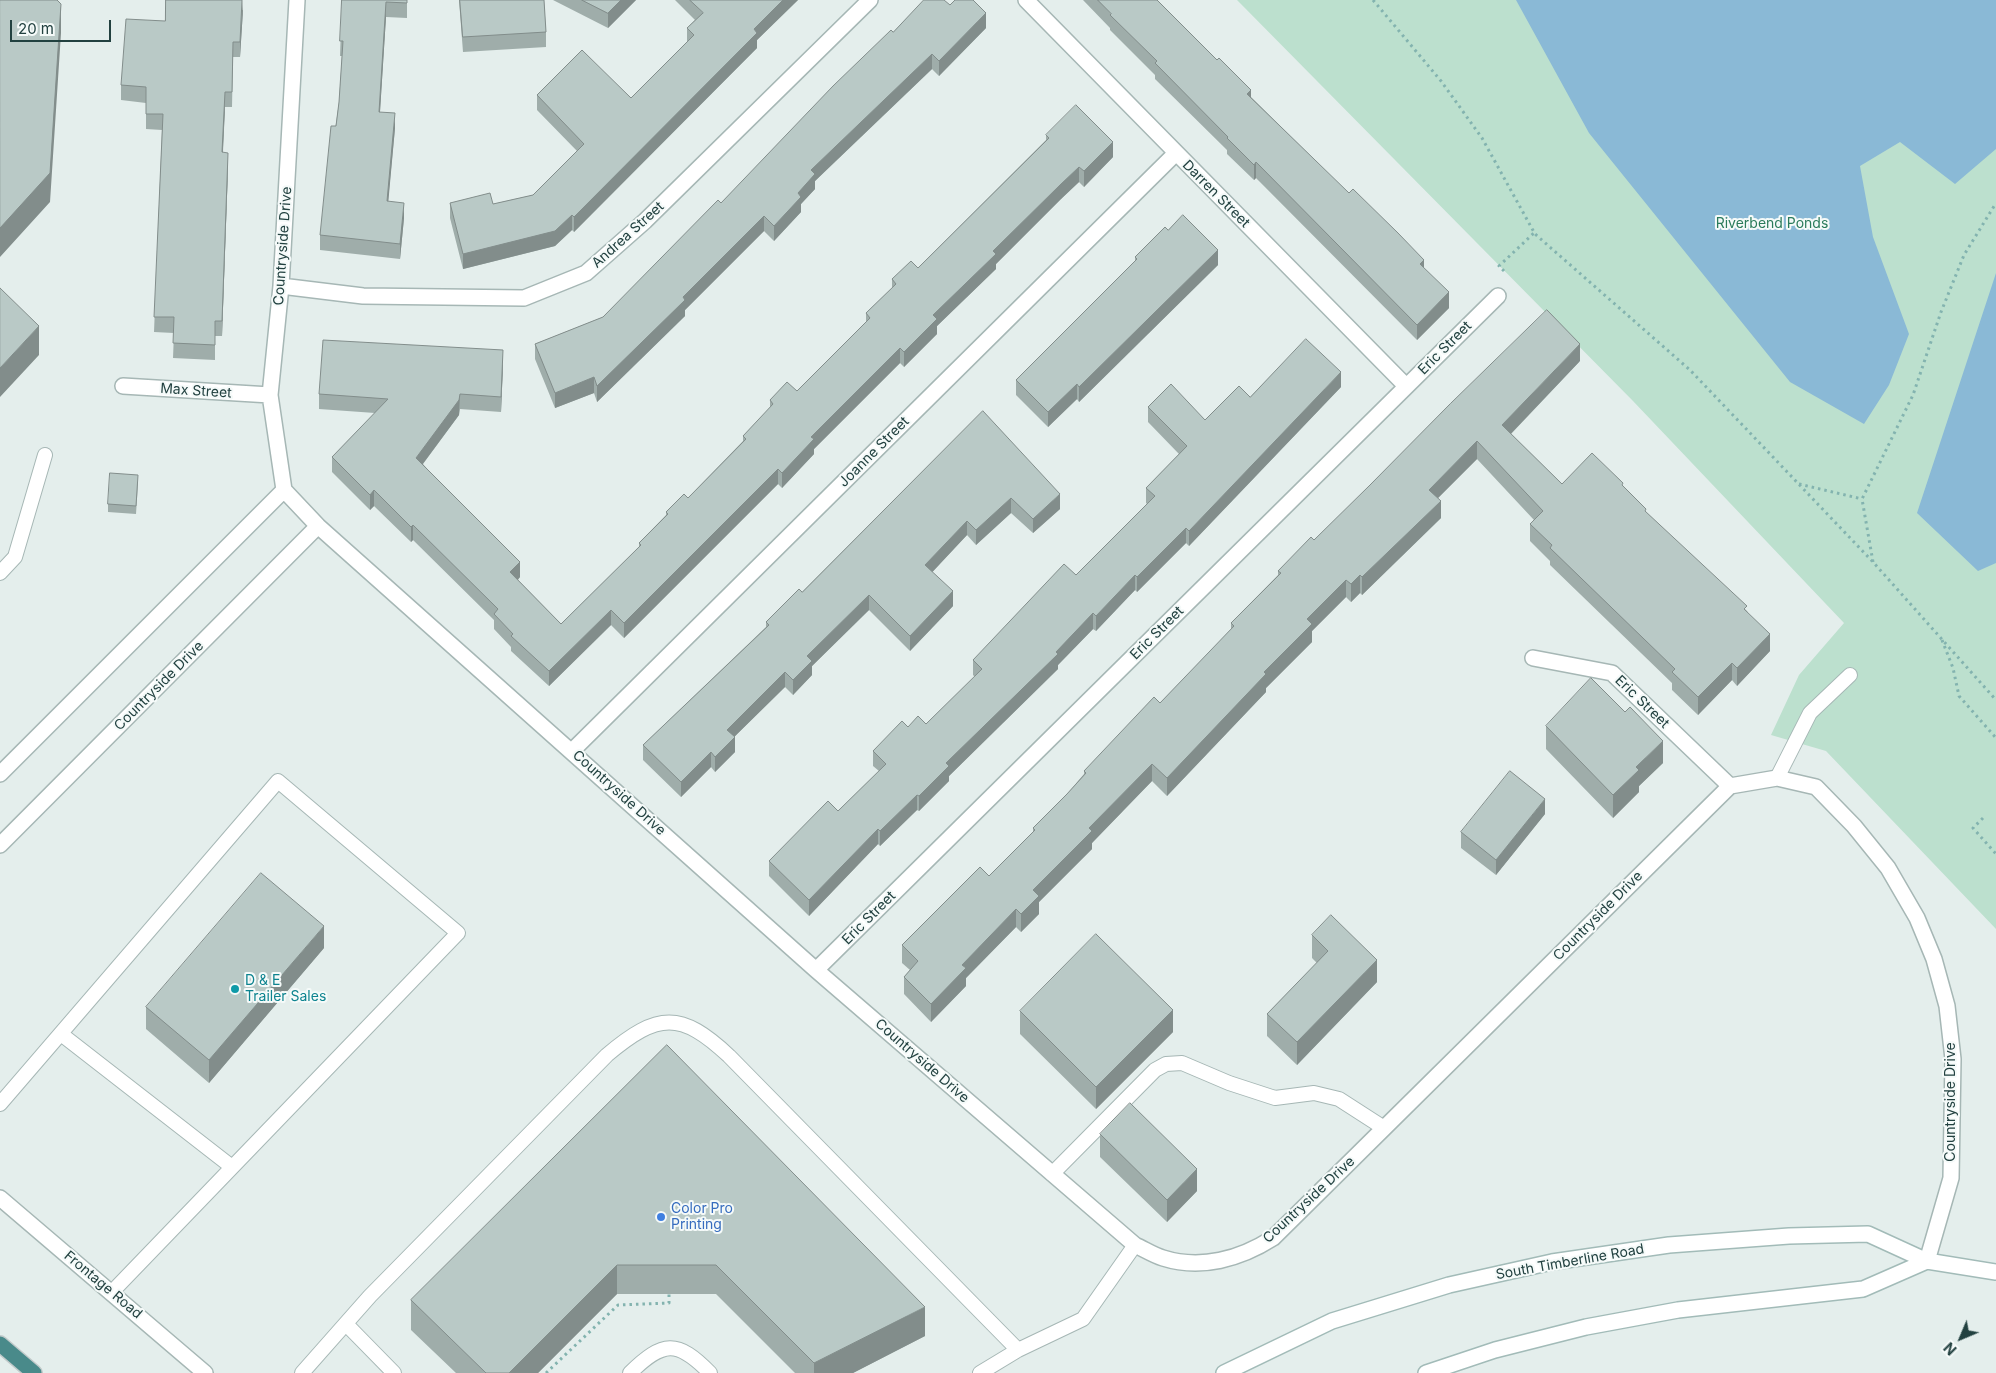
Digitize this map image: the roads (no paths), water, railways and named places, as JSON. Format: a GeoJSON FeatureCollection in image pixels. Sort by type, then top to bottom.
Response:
{"type":"FeatureCollection","features":[{"type":"Feature","properties":{"kind":"highway"},"geometry":{"type":"LineString","coordinates":[[0,1344],[34,1373]]}},
{"type":"Feature","properties":{"kind":"highway"},"geometry":{"type":"LineString","coordinates":[[14,1356],[39,1373]]}},
{"type":"Feature","properties":{"kind":"street","name":"Countryside Drive"},"geometry":{"type":"LineString","coordinates":[[297,0],[281,286],[270,395],[284,490],[318,526],[572,750],[816,970],[1135,1245],[1163,1258],[1194,1263],[1225,1260],[1254,1250],[1273,1238],[1730,786],[1777,778],[1816,787],[1854,826],[1888,868],[1917,918],[1934,959],[1947,1006],[1953,1059],[1954,1099],[1951,1178],[1928,1261]]}},
{"type":"Feature","properties":{"kind":"street","name":"Andrea Street"},"geometry":{"type":"LineString","coordinates":[[281,286],[363,296],[524,298],[586,274],[645,221],[870,0]]}},
{"type":"Feature","properties":{"kind":"street","name":"Darren Street"},"geometry":{"type":"LineString","coordinates":[[1026,0],[1406,386]]}},
{"type":"Feature","properties":{"kind":"street","name":"Joanne Street"},"geometry":{"type":"LineString","coordinates":[[572,750],[1176,153]]}},
{"type":"Feature","properties":{"kind":"street","name":"Eric Street"},"geometry":{"type":"LineString","coordinates":[[816,970],[1498,296]]}},
{"type":"Feature","properties":{"kind":"street","name":"Max Street"},"geometry":{"type":"LineString","coordinates":[[122,386],[270,395]]}},
{"type":"Feature","properties":{"kind":"street"},"geometry":{"type":"LineString","coordinates":[[0,774],[284,490]]}},
{"type":"Feature","properties":{"kind":"street","name":"Countryside Drive"},"geometry":{"type":"LineString","coordinates":[[0,845],[318,526]]}},
{"type":"Feature","properties":{"kind":"street","name":"Eric Street"},"geometry":{"type":"LineString","coordinates":[[1533,658],[1612,673],[1730,786]]}},
{"type":"Feature","properties":{"kind":"street","name":"Frontage Road"},"geometry":{"type":"LineString","coordinates":[[0,1198],[205,1373]]}},
{"type":"Feature","properties":{"kind":"street","name":"South Timberline Road"},"geometry":{"type":"LineString","coordinates":[[1224,1373],[1332,1321],[1449,1285],[1552,1262],[1669,1245],[1789,1236],[1868,1234],[1928,1261],[1996,1272]]}},
{"type":"Feature","properties":{"kind":"street"},"geometry":{"type":"LineString","coordinates":[[1426,1373],[1495,1350],[1586,1327],[1678,1310],[1863,1289],[1928,1261]]}},
{"type":"Feature","properties":{"kind":"lane"},"geometry":{"type":"LineString","coordinates":[[0,573],[15,557],[44,455]]}},
{"type":"Feature","properties":{"kind":"lane"},"geometry":{"type":"LineString","coordinates":[[1777,778],[1810,712],[1850,675]]}},
{"type":"Feature","properties":{"kind":"lane"},"geometry":{"type":"LineString","coordinates":[[0,1104],[278,781],[458,933],[111,1293]]}},
{"type":"Feature","properties":{"kind":"lane"},"geometry":{"type":"LineString","coordinates":[[302,1373],[370,1296],[607,1054],[642,1030],[662,1023],[691,1026],[729,1056],[1018,1350]]}},
{"type":"Feature","properties":{"kind":"lane"},"geometry":{"type":"LineString","coordinates":[[60,1034],[232,1167]]}},
{"type":"Feature","properties":{"kind":"lane"},"geometry":{"type":"LineString","coordinates":[[1052,1174],[1155,1070],[1166,1064],[1182,1063],[1229,1083],[1275,1098],[1314,1093],[1339,1099],[1384,1128]]}},
{"type":"Feature","properties":{"kind":"lane"},"geometry":{"type":"LineString","coordinates":[[980,1373],[1018,1350],[1083,1319],[1135,1245]]}},
{"type":"Feature","properties":{"kind":"lane"},"geometry":{"type":"LineString","coordinates":[[346,1324],[394,1373]]}},
{"type":"Feature","properties":{"kind":"lane"},"geometry":{"type":"LineString","coordinates":[[630,1373],[647,1356],[658,1350],[678,1349],[694,1356],[710,1373]]}},
{"type":"Feature","properties":{"kind":"water"},"geometry":{"type":"Polygon","coordinates":[[[1516,0],[1996,0],[1996,149],[1955,184],[1900,142],[1860,166],[1873,237],[1909,334],[1889,385],[1864,424],[1790,382],[1589,133],[1516,0]]]}},
{"type":"Feature","properties":{"kind":"water"},"geometry":{"type":"Polygon","coordinates":[[[1996,273],[1996,563],[1978,571],[1917,513],[1996,273]]]}},
{"type":"Feature","properties":{"kind":"place","name":"D & E Trailer Sales"},"geometry":{"type":"Point","coordinates":[235,989]}},
{"type":"Feature","properties":{"kind":"place","name":"Color Pro Printing"},"geometry":{"type":"Point","coordinates":[661,1217]}},
{"type":"Feature","properties":{"kind":"park label","name":"Riverbend Ponds"},"geometry":{"type":"Point","coordinates":[1772,224]}}]}
